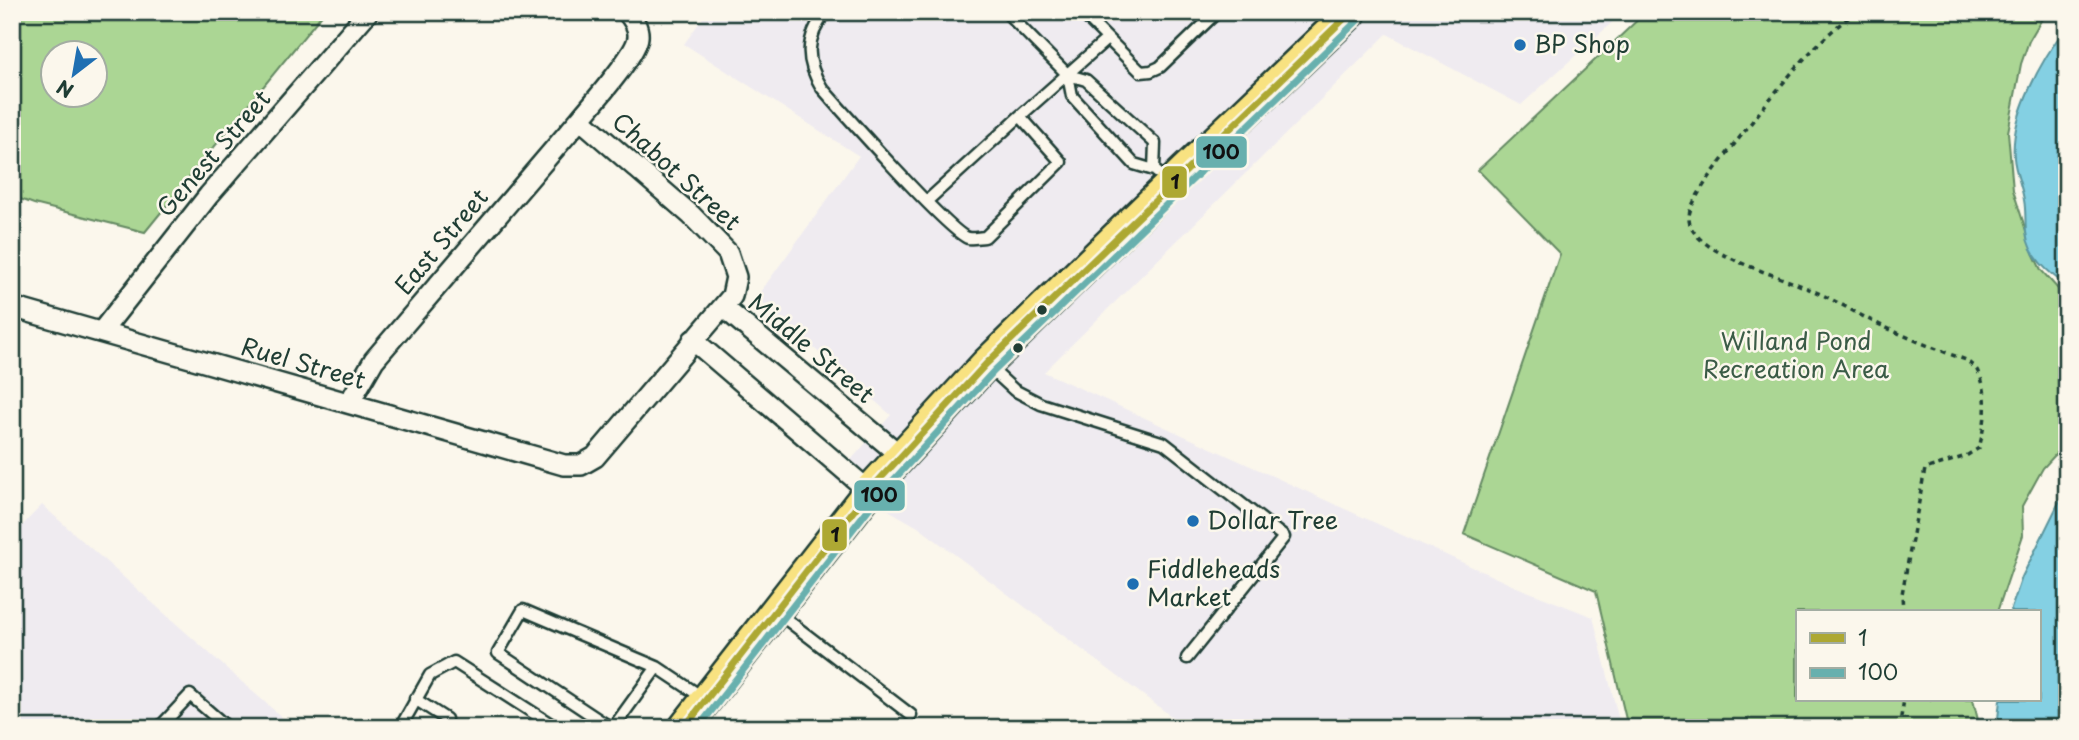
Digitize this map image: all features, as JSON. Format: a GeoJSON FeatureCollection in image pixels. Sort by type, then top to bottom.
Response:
{"type":"FeatureCollection","features":[{"type":"Feature","properties":{"kind":"main road"},"geometry":{"type":"LineString","coordinates":[[684,728],[869,491],[986,364],[1162,177],[1352,12]]}},
{"type":"Feature","properties":{"kind":"street","name":"Genest Street"},"geometry":{"type":"LineString","coordinates":[[102,331],[202,204],[368,12]]}},
{"type":"Feature","properties":{"kind":"street","name":"Chabot Street"},"geometry":{"type":"LineString","coordinates":[[627,12],[634,20],[639,36],[634,50],[580,119],[691,215],[728,253],[736,278],[732,296],[723,307]]}},
{"type":"Feature","properties":{"kind":"street","name":"East Street"},"geometry":{"type":"LineString","coordinates":[[349,403],[374,360],[580,119]]}},
{"type":"Feature","properties":{"kind":"street","name":"Ruel Street"},"geometry":{"type":"LineString","coordinates":[[12,307],[564,465],[581,465]]}},
{"type":"Feature","properties":{"kind":"street","name":"Middle Street"},"geometry":{"type":"LineString","coordinates":[[581,465],[595,457],[723,307],[901,456]]}},
{"type":"Feature","properties":{"kind":"street"},"geometry":{"type":"LineString","coordinates":[[693,340],[869,491]]}},
{"type":"Feature","properties":{"kind":"lane"},"geometry":{"type":"LineString","coordinates":[[826,12],[812,34],[809,51],[811,71],[822,89],[927,201],[958,232],[969,238],[985,237],[1061,162],[1020,116]]}},
{"type":"Feature","properties":{"kind":"lane"},"geometry":{"type":"LineString","coordinates":[[1006,12],[1068,75],[1086,80],[1154,143],[1162,177]]}},
{"type":"Feature","properties":{"kind":"lane"},"geometry":{"type":"LineString","coordinates":[[1084,12],[1141,72],[1160,67],[1217,12]]}},
{"type":"Feature","properties":{"kind":"lane"},"geometry":{"type":"LineString","coordinates":[[927,201],[1108,39]]}},
{"type":"Feature","properties":{"kind":"lane"},"geometry":{"type":"LineString","coordinates":[[1068,75],[1072,96],[1134,164],[1162,177]]}},
{"type":"Feature","properties":{"kind":"lane"},"geometry":{"type":"LineString","coordinates":[[986,364],[1014,390],[1041,404],[1164,443],[1284,537],[1187,659]]}},
{"type":"Feature","properties":{"kind":"lane"},"geometry":{"type":"LineString","coordinates":[[657,667],[612,728],[498,653],[523,610],[657,667],[705,699]]}},
{"type":"Feature","properties":{"kind":"lane"},"geometry":{"type":"LineString","coordinates":[[775,611],[911,715]]}},
{"type":"Feature","properties":{"kind":"lane"},"geometry":{"type":"LineString","coordinates":[[400,728],[430,676],[454,662],[556,728]]}},
{"type":"Feature","properties":{"kind":"lane"},"geometry":{"type":"LineString","coordinates":[[159,728],[190,695],[228,728]]}},
{"type":"Feature","properties":{"kind":"lane"},"geometry":{"type":"LineString","coordinates":[[415,699],[446,719]]}},
{"type":"Feature","properties":{"kind":"path"},"geometry":{"type":"LineString","coordinates":[[1857,12],[1832,30],[1763,109],[1720,163],[1695,200],[1689,217],[1693,232],[1708,245],[1736,261],[1818,292],[1870,320],[1966,360],[1978,370],[1984,388],[1985,413],[1979,448],[1966,456],[1925,468],[1902,594],[1903,610]]}},
{"type":"Feature","properties":{"kind":"path"},"geometry":{"type":"LineString","coordinates":[[1899,728],[1904,702]]}},
{"type":"Feature","properties":{"kind":"shaded area"},"geometry":{"type":"Polygon","coordinates":[[[707,12],[1614,12],[1618,17],[1521,105],[1387,34],[1044,372],[1514,586],[1593,617],[1621,728],[1187,728],[918,527],[834,479],[891,415],[756,298],[859,156],[684,44],[707,12]]]}},
{"type":"Feature","properties":{"kind":"shaded area"},"geometry":{"type":"Polygon","coordinates":[[[42,505],[294,728],[12,728],[12,536],[42,505]]]}},
{"type":"Feature","properties":{"kind":"green space"},"geometry":{"type":"Polygon","coordinates":[[[12,12],[324,12],[145,232],[12,196],[12,12]]]}},
{"type":"Feature","properties":{"kind":"green space","name":"Willand Pond Recreation Area"},"geometry":{"type":"Polygon","coordinates":[[[1646,12],[2046,12],[2029,41],[2021,64],[2008,132],[2013,190],[2033,253],[2041,270],[2067,299],[2067,442],[2043,468],[2022,506],[2023,535],[1998,610],[1796,610],[1796,702],[1974,702],[1980,728],[1628,728],[1596,591],[1464,534],[1560,254],[1478,170],[1646,12]]]}},
{"type":"Feature","properties":{"kind":"water"},"geometry":{"type":"Polygon","coordinates":[[[2067,26],[2067,286],[2047,270],[2035,256],[2028,241],[2023,195],[2014,158],[2014,141],[2022,106],[2030,88],[2067,26]]]}},
{"type":"Feature","properties":{"kind":"water"},"geometry":{"type":"Polygon","coordinates":[[[2067,486],[2067,728],[1997,728],[2000,702],[2040,702],[2040,610],[2011,610],[2022,577],[2067,486]]]}},
{"type":"Feature","properties":{"kind":"transit line","name":"1"},"geometry":{"type":"LineString","coordinates":[[684,728],[869,491],[986,364],[1351,12]]}},
{"type":"Feature","properties":{"kind":"transit line","name":"100"},"geometry":{"type":"LineString","coordinates":[[698,728],[877,498],[994,371],[1358,20]]}},
{"type":"Feature","properties":{"kind":"place","name":"BP Shop"},"geometry":{"type":"Point","coordinates":[1520,45]}},
{"type":"Feature","properties":{"kind":"place","name":"Dollar Tree"},"geometry":{"type":"Point","coordinates":[1193,521]}},
{"type":"Feature","properties":{"kind":"place","name":"Fiddleheads Market"},"geometry":{"type":"Point","coordinates":[1133,584]}}]}
